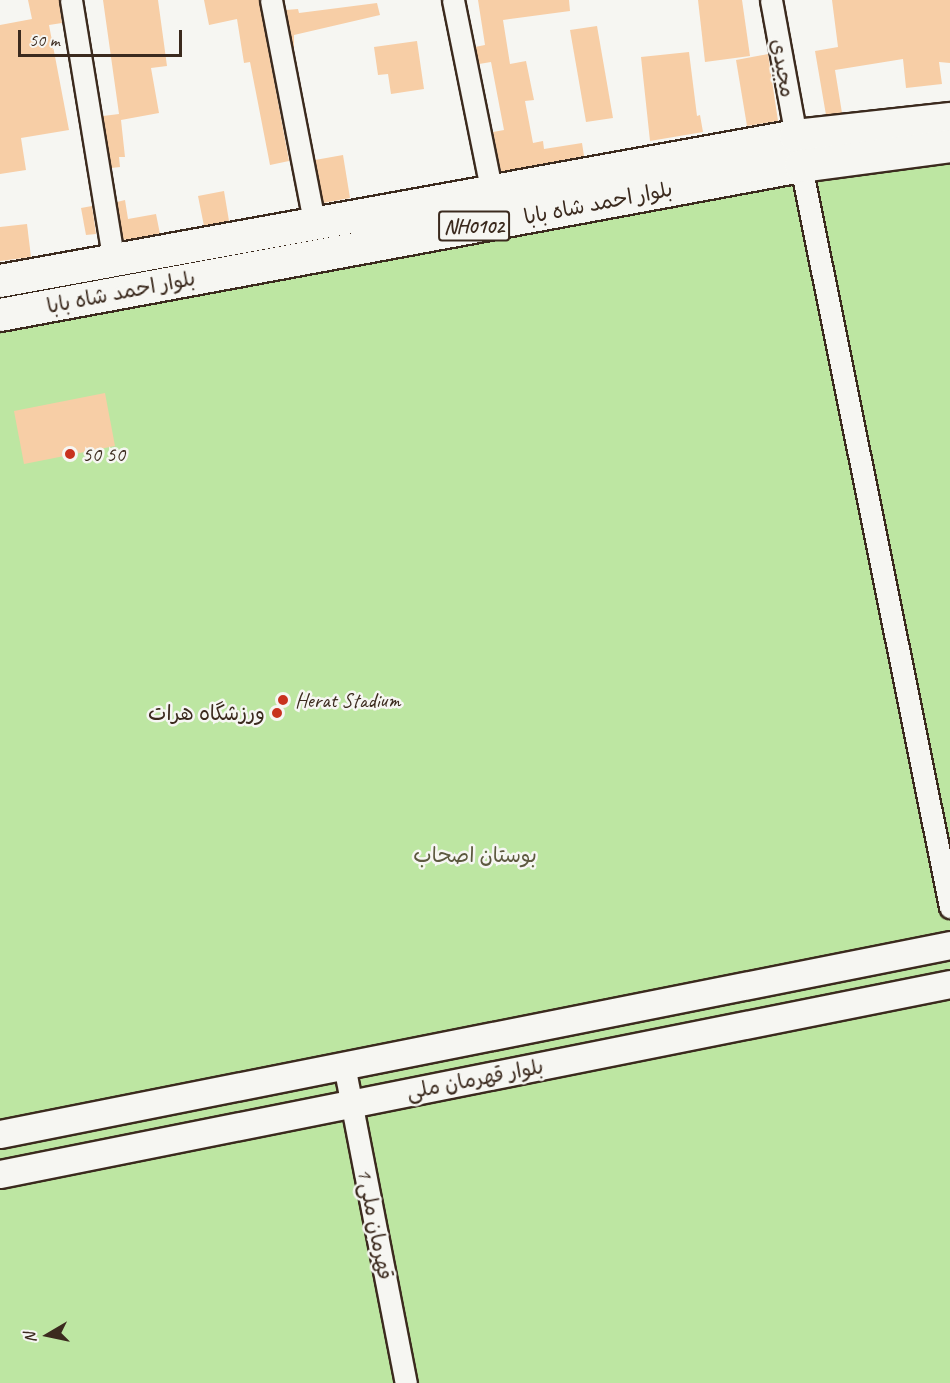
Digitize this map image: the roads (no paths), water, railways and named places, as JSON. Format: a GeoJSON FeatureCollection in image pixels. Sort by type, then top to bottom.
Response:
{"type":"FeatureCollection","features":[{"type":"Feature","properties":{"kind":"highway","name":"بلوار احمد شاه بابا"},"geometry":{"type":"LineString","coordinates":[[0,315],[950,119]]}},
{"type":"Feature","properties":{"kind":"highway","name":"بلوار احمد شاه بابا"},"geometry":{"type":"LineString","coordinates":[[0,281],[492,193],[799,151],[950,146]]}},
{"type":"Feature","properties":{"kind":"main road"},"geometry":{"type":"LineString","coordinates":[[0,1134],[950,945]]}},
{"type":"Feature","properties":{"kind":"main road","name":"بلوار قهرمان ملی"},"geometry":{"type":"LineString","coordinates":[[0,1174],[950,984]]}},
{"type":"Feature","properties":{"kind":"street"},"geometry":{"type":"LineString","coordinates":[[71,0],[114,262]]}},
{"type":"Feature","properties":{"kind":"street"},"geometry":{"type":"LineString","coordinates":[[271,0],[315,226]]}},
{"type":"Feature","properties":{"kind":"street"},"geometry":{"type":"LineString","coordinates":[[453,0],[492,193]]}},
{"type":"Feature","properties":{"kind":"street","name":"مجیدی"},"geometry":{"type":"LineString","coordinates":[[771,0],[950,907]]}},
{"type":"Feature","properties":{"kind":"street","name":"قهرمان ملی 1"},"geometry":{"type":"LineString","coordinates":[[344,1065],[406,1383]]}},
{"type":"Feature","properties":{"kind":"place","name":"50 50"},"geometry":{"type":"Point","coordinates":[70,454]}},
{"type":"Feature","properties":{"kind":"place","name":"Herat Stadium"},"geometry":{"type":"Point","coordinates":[283,700]}},
{"type":"Feature","properties":{"kind":"place","name":"ورزشگاه هرات"},"geometry":{"type":"Point","coordinates":[277,713]}},
{"type":"Feature","properties":{"kind":"park label","name":"بوستان اصحاب"},"geometry":{"type":"Point","coordinates":[475,855]}}]}
